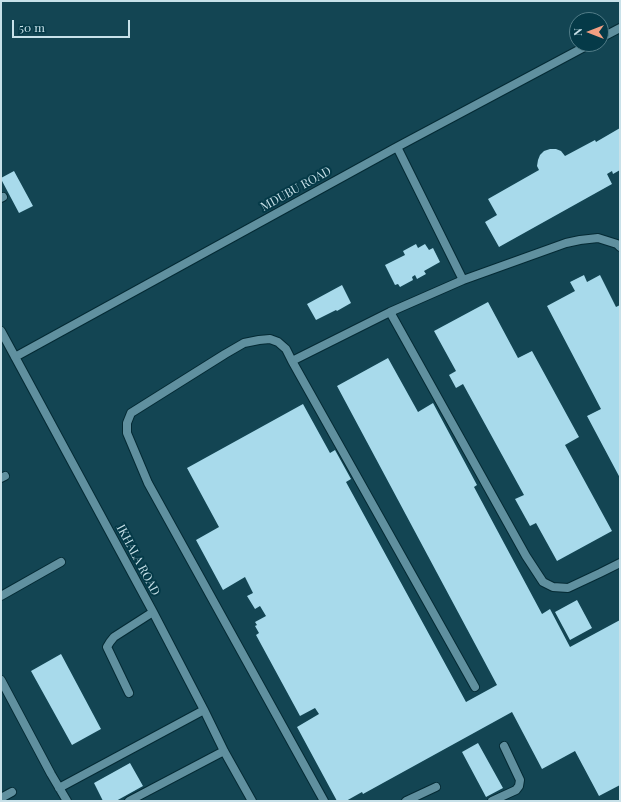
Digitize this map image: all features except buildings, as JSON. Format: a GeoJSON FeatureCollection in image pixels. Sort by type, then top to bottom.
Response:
{"type":"FeatureCollection","features":[{"type":"Feature","properties":{"kind":"lane"},"geometry":{"type":"LineString","coordinates":[[609,34],[620,28]]}},
{"type":"Feature","properties":{"kind":"lane","name":"MDUBU ROAD"},"geometry":{"type":"LineString","coordinates":[[15,357],[397,147],[575,52]]}},
{"type":"Feature","properties":{"kind":"lane"},"geometry":{"type":"LineString","coordinates":[[397,147],[463,280]]}},
{"type":"Feature","properties":{"kind":"lane"},"geometry":{"type":"LineString","coordinates":[[292,361],[390,312],[463,280],[566,243],[598,238],[617,244],[620,247]]}},
{"type":"Feature","properties":{"kind":"lane"},"geometry":{"type":"LineString","coordinates":[[390,312],[526,556],[543,582],[553,587],[568,588],[620,563]]}},
{"type":"Feature","properties":{"kind":"lane","name":"IKHALA ROAD"},"geometry":{"type":"LineString","coordinates":[[1,331],[252,801]]}},
{"type":"Feature","properties":{"kind":"lane"},"geometry":{"type":"LineString","coordinates":[[324,801],[148,483],[128,433],[127,423],[131,413],[244,343],[270,339],[278,342],[286,349],[475,687]]}},
{"type":"Feature","properties":{"kind":"lane"},"geometry":{"type":"LineString","coordinates":[[1,596],[61,562]]}},
{"type":"Feature","properties":{"kind":"lane"},"geometry":{"type":"LineString","coordinates":[[129,693],[107,647],[114,637],[152,612]]}},
{"type":"Feature","properties":{"kind":"lane"},"geometry":{"type":"LineString","coordinates":[[1,680],[67,801]]}},
{"type":"Feature","properties":{"kind":"lane"},"geometry":{"type":"LineString","coordinates":[[59,788],[204,710]]}},
{"type":"Feature","properties":{"kind":"lane"},"geometry":{"type":"LineString","coordinates":[[492,801],[516,790],[519,786],[520,780],[504,746]]}},
{"type":"Feature","properties":{"kind":"lane"},"geometry":{"type":"LineString","coordinates":[[129,801],[224,751]]}},
{"type":"Feature","properties":{"kind":"lane"},"geometry":{"type":"LineString","coordinates":[[406,801],[436,787]]}},
{"type":"Feature","properties":{"kind":"lane"},"geometry":{"type":"LineString","coordinates":[[1,798],[12,792]]}}]}
